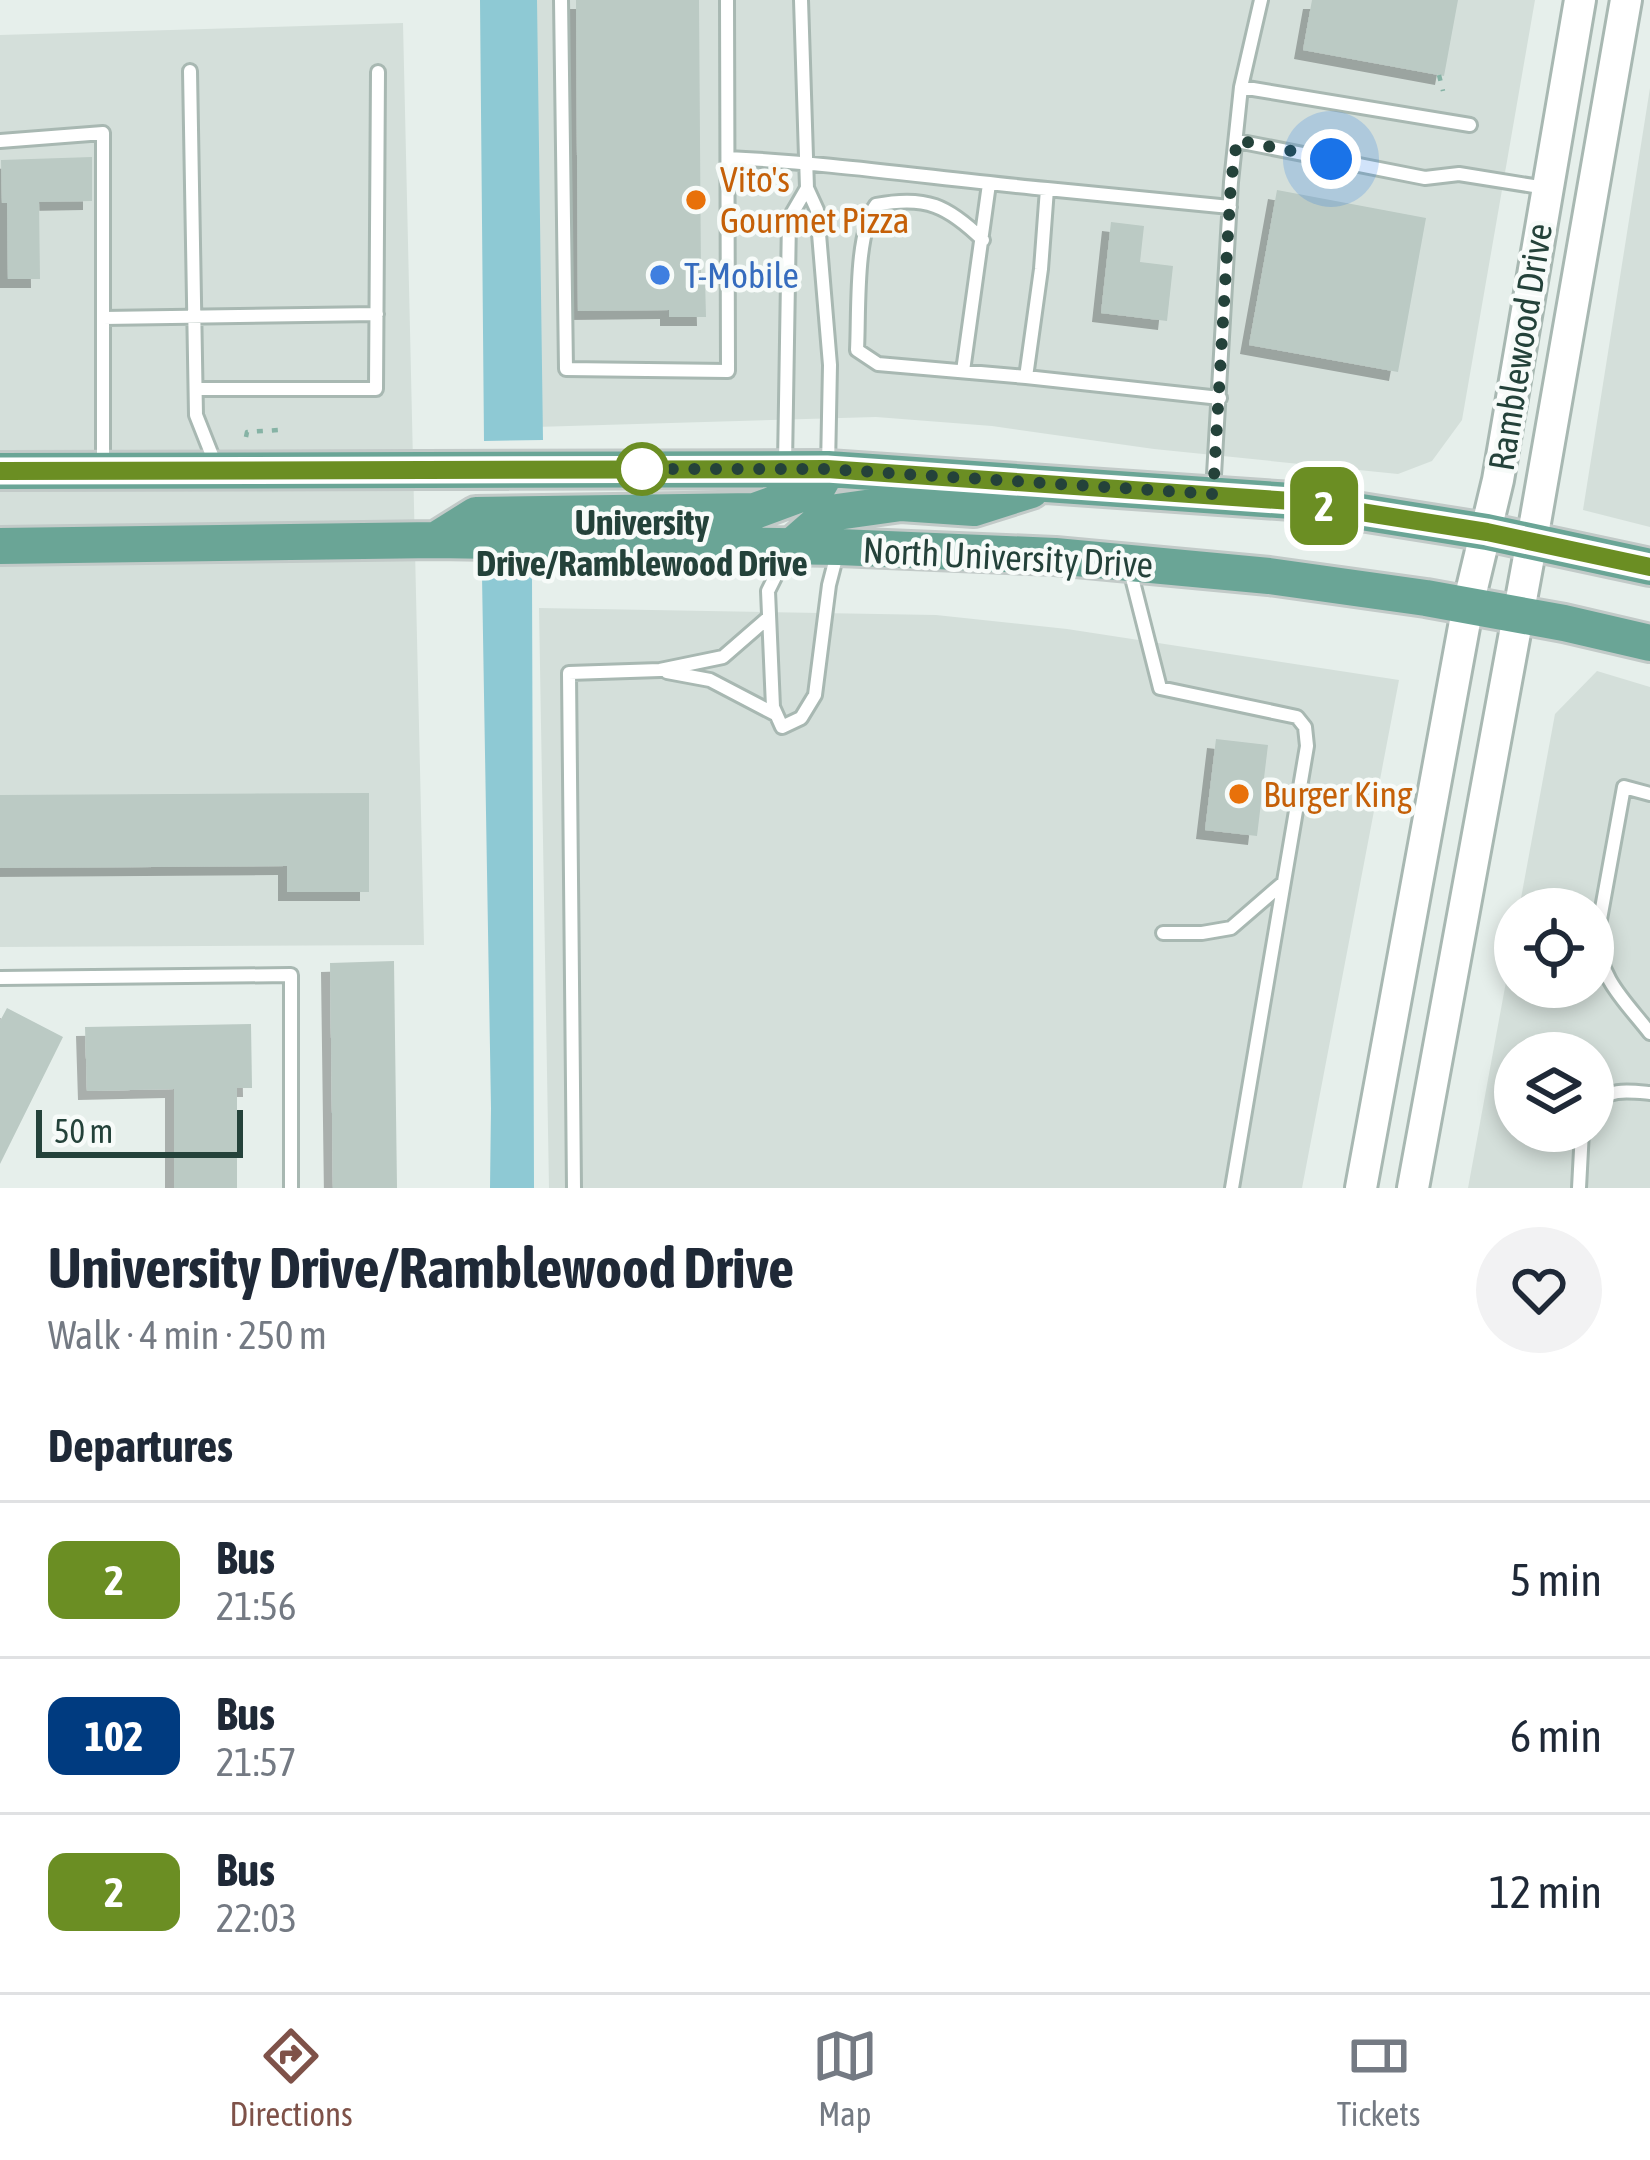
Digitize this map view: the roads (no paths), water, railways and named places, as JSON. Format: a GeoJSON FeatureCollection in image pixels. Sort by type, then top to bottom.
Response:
{"type":"FeatureCollection","features":[{"type":"Feature","properties":{"kind":"main road","name":"North University Drive"},"geometry":{"type":"LineString","coordinates":[[0,471],[103,471],[232,459],[827,469],[1292,501],[1532,540],[1650,567]]}},
{"type":"Feature","properties":{"kind":"main road"},"geometry":{"type":"LineString","coordinates":[[436,540],[476,515],[755,511],[817,488],[827,469]]}},
{"type":"Feature","properties":{"kind":"main road"},"geometry":{"type":"LineString","coordinates":[[790,548],[830,513],[901,503],[974,508],[1052,484]]}},
{"type":"Feature","properties":{"kind":"main road","name":"North University Drive"},"geometry":{"type":"LineString","coordinates":[[0,546],[436,540],[1055,556],[1269,576],[1468,605],[1650,644]]}},
{"type":"Feature","properties":{"kind":"street","name":"Ramblewood Drive"},"geometry":{"type":"LineString","coordinates":[[1361,1188],[1468,605],[1498,480],[1580,0]]}},
{"type":"Feature","properties":{"kind":"street","name":"Ramblewood Drive"},"geometry":{"type":"LineString","coordinates":[[1413,1188],[1626,0]]}},
{"type":"Feature","properties":{"kind":"lane"},"geometry":{"type":"LineString","coordinates":[[561,0],[566,369],[728,371],[727,0]]}},
{"type":"Feature","properties":{"kind":"lane"},"geometry":{"type":"LineString","coordinates":[[801,0],[807,188],[818,210],[830,365],[827,469]]}},
{"type":"Feature","properties":{"kind":"lane"},"geometry":{"type":"LineString","coordinates":[[1213,494],[1241,87],[1261,0]]}},
{"type":"Feature","properties":{"kind":"lane"},"geometry":{"type":"LineString","coordinates":[[190,71],[196,415],[232,459]]}},
{"type":"Feature","properties":{"kind":"lane"},"geometry":{"type":"LineString","coordinates":[[196,389],[376,389],[378,72]]}},
{"type":"Feature","properties":{"kind":"lane"},"geometry":{"type":"LineString","coordinates":[[1241,87],[1470,125]]}},
{"type":"Feature","properties":{"kind":"lane"},"geometry":{"type":"LineString","coordinates":[[0,141],[103,133],[103,471]]}},
{"type":"Feature","properties":{"kind":"lane"},"geometry":{"type":"LineString","coordinates":[[1237,140],[1425,178],[1460,174],[1546,188]]}},
{"type":"Feature","properties":{"kind":"lane"},"geometry":{"type":"LineString","coordinates":[[728,158],[1230,207]]}},
{"type":"Feature","properties":{"kind":"lane"},"geometry":{"type":"LineString","coordinates":[[963,371],[989,184]]}},
{"type":"Feature","properties":{"kind":"lane"},"geometry":{"type":"LineString","coordinates":[[785,469],[789,219],[807,188]]}},
{"type":"Feature","properties":{"kind":"lane"},"geometry":{"type":"LineString","coordinates":[[1026,376],[1047,189]]}},
{"type":"Feature","properties":{"kind":"lane"},"geometry":{"type":"LineString","coordinates":[[983,241],[942,206],[899,200],[876,205],[863,237],[857,350],[878,364],[1220,398]]}},
{"type":"Feature","properties":{"kind":"lane"},"geometry":{"type":"LineString","coordinates":[[103,318],[377,314]]}},
{"type":"Feature","properties":{"kind":"lane"},"geometry":{"type":"LineString","coordinates":[[790,548],[768,591],[773,706],[782,727],[801,718],[815,695],[838,548]]}},
{"type":"Feature","properties":{"kind":"lane"},"geometry":{"type":"LineString","coordinates":[[1128,563],[1160,688],[1297,717],[1305,727],[1307,746],[1232,1188]]}},
{"type":"Feature","properties":{"kind":"lane"},"geometry":{"type":"LineString","coordinates":[[574,1188],[568,674],[660,670],[723,657],[769,617]]}},
{"type":"Feature","properties":{"kind":"lane"},"geometry":{"type":"LineString","coordinates":[[660,670],[710,680],[776,714]]}},
{"type":"Feature","properties":{"kind":"lane"},"geometry":{"type":"LineString","coordinates":[[1650,794],[1624,787],[1597,936],[1598,959],[1606,976],[1650,1033]]}},
{"type":"Feature","properties":{"kind":"lane"},"geometry":{"type":"LineString","coordinates":[[1163,933],[1231,928],[1284,882]]}},
{"type":"Feature","properties":{"kind":"lane"},"geometry":{"type":"LineString","coordinates":[[0,978],[291,975],[291,1188]]}},
{"type":"Feature","properties":{"kind":"lane"},"geometry":{"type":"LineString","coordinates":[[1614,1092],[1650,1093]]}},
{"type":"Feature","properties":{"kind":"lane"},"geometry":{"type":"LineString","coordinates":[[1580,1188],[1581,1152]]}},
{"type":"Feature","properties":{"kind":"water"},"geometry":{"type":"Polygon","coordinates":[[[480,0],[537,0],[543,440],[484,441],[480,0]]]}},
{"type":"Feature","properties":{"kind":"water"},"geometry":{"type":"Polygon","coordinates":[[[482,576],[532,576],[534,1188],[490,1188],[482,576]]]}},
{"type":"Feature","properties":{"kind":"place","name":"Vito's Gourmet Pizza"},"geometry":{"type":"Point","coordinates":[696,200]}},
{"type":"Feature","properties":{"kind":"place","name":"T-Mobile"},"geometry":{"type":"Point","coordinates":[660,275]}},
{"type":"Feature","properties":{"kind":"place","name":"University Drive/Ramblewood Drive"},"geometry":{"type":"Point","coordinates":[642,469]}},
{"type":"Feature","properties":{"kind":"place","name":"Burger King"},"geometry":{"type":"Point","coordinates":[1239,794]}}]}
